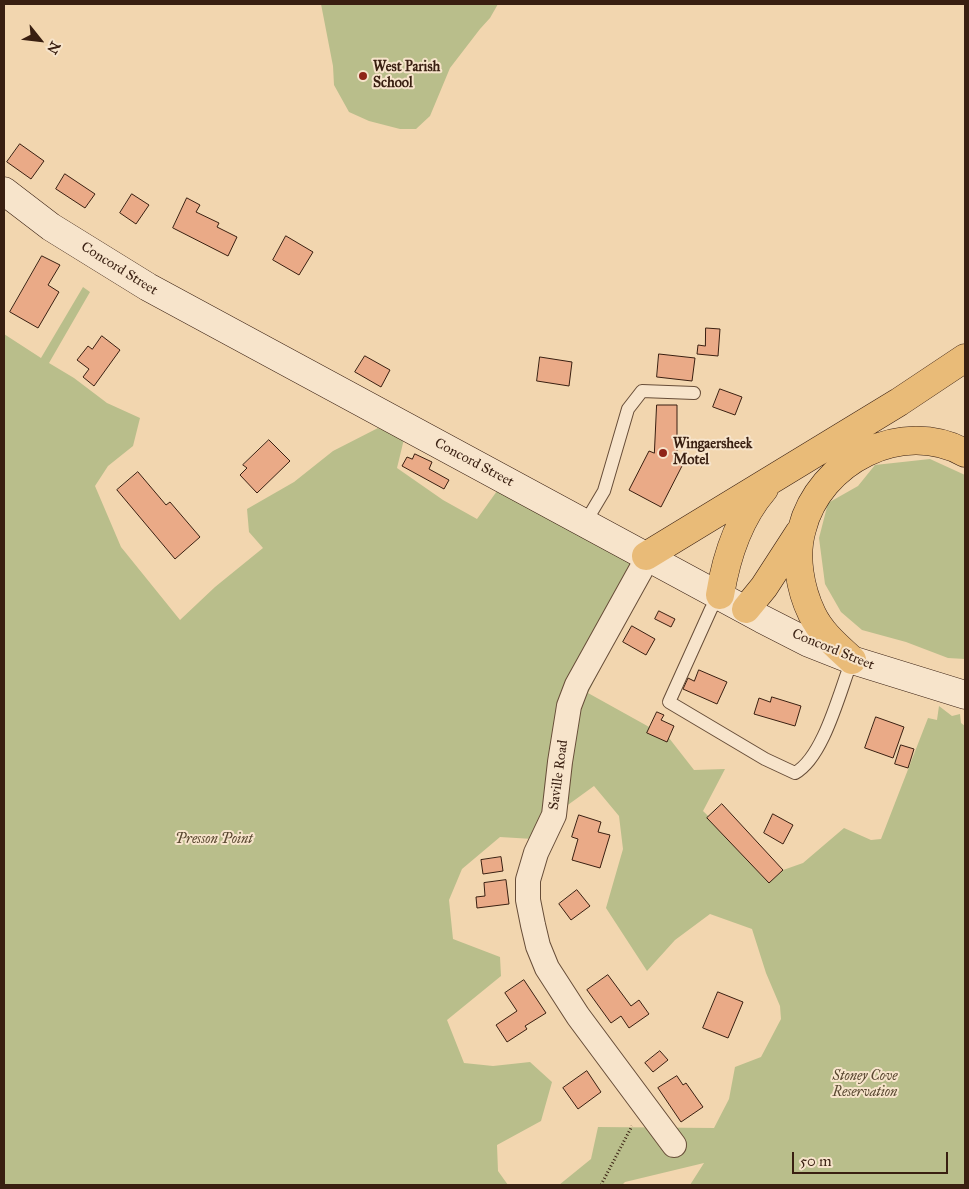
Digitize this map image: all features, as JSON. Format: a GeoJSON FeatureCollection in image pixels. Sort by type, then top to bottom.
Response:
{"type":"FeatureCollection","features":[{"type":"Feature","properties":{"kind":"highway"},"geometry":{"type":"LineString","coordinates":[[647,556],[899,402],[965,358]]}},
{"type":"Feature","properties":{"kind":"highway"},"geometry":{"type":"LineString","coordinates":[[746,609],[764,587],[802,528],[817,496],[832,476],[851,461],[870,450],[896,442],[920,441],[943,444],[965,453]]}},
{"type":"Feature","properties":{"kind":"highway"},"geometry":{"type":"LineString","coordinates":[[720,595],[723,576],[740,527],[750,508],[776,478]]}},
{"type":"Feature","properties":{"kind":"highway"},"geometry":{"type":"LineString","coordinates":[[802,528],[798,546],[798,563],[803,587],[812,614],[829,638],[852,660]]}},
{"type":"Feature","properties":{"kind":"main road","name":"Concord Street"},"geometry":{"type":"LineString","coordinates":[[4,191],[51,227],[148,287],[809,643],[852,660],[965,695]]}},
{"type":"Feature","properties":{"kind":"street","name":"Saville Road"},"geometry":{"type":"LineString","coordinates":[[647,556],[577,685],[568,706],[554,816],[536,853],[528,880],[528,900],[538,946],[548,968],[578,1016],[674,1145]]}},
{"type":"Feature","properties":{"kind":"lane"},"geometry":{"type":"LineString","coordinates":[[586,523],[604,491],[628,409],[642,391],[694,393]]}},
{"type":"Feature","properties":{"kind":"lane"},"geometry":{"type":"LineString","coordinates":[[720,595],[711,610],[669,702],[795,773],[803,769],[818,746],[831,719],[852,660]]}},
{"type":"Feature","properties":{"kind":"path"},"geometry":{"type":"LineString","coordinates":[[601,1185],[644,1104]]}},
{"type":"Feature","properties":{"kind":"green space"},"geometry":{"type":"Polygon","coordinates":[[[321,4],[498,4],[490,18],[450,68],[430,116],[416,129],[400,129],[369,121],[349,112],[334,85],[333,66],[321,4]]]}},
{"type":"Feature","properties":{"kind":"green space","name":"Presson Point"},"geometry":{"type":"Polygon","coordinates":[[[83,287],[90,292],[49,363],[74,378],[107,403],[140,418],[133,446],[108,466],[95,486],[121,547],[180,620],[215,587],[263,548],[249,532],[247,509],[294,482],[333,451],[378,428],[404,439],[397,468],[443,500],[477,519],[497,491],[632,562],[643,584],[588,693],[669,738],[694,770],[725,769],[703,811],[769,875],[803,863],[844,828],[871,840],[881,839],[928,718],[937,720],[939,706],[952,716],[960,714],[961,723],[965,726],[965,1185],[690,1185],[704,1163],[625,1182],[622,1185],[559,1185],[591,1159],[598,1127],[714,1128],[729,1099],[735,1067],[761,1057],[781,1019],[780,1006],[766,973],[752,929],[710,914],[675,940],[647,971],[606,908],[623,849],[619,816],[594,786],[554,815],[533,839],[500,837],[462,869],[449,900],[453,939],[500,957],[501,976],[447,1020],[464,1063],[493,1066],[530,1062],[552,1082],[541,1121],[497,1145],[498,1171],[508,1185],[4,1185],[4,334],[41,358],[83,287]]]}},
{"type":"Feature","properties":{"kind":"green space"},"geometry":{"type":"Polygon","coordinates":[[[930,459],[965,475],[965,659],[948,658],[906,642],[862,630],[841,612],[825,584],[819,538],[828,503],[858,486],[875,465],[930,459]]]}},
{"type":"Feature","properties":{"kind":"building"},"geometry":{"type":"Polygon","coordinates":[[[20,144],[44,161],[31,179],[7,162],[20,144]]]}},
{"type":"Feature","properties":{"kind":"building"},"geometry":{"type":"Polygon","coordinates":[[[65,174],[95,194],[85,208],[56,189],[65,174]]]}},
{"type":"Feature","properties":{"kind":"building"},"geometry":{"type":"Polygon","coordinates":[[[132,194],[149,205],[136,224],[120,213],[132,194]]]}},
{"type":"Feature","properties":{"kind":"building"},"geometry":{"type":"Polygon","coordinates":[[[187,198],[200,205],[196,212],[219,223],[217,227],[237,237],[228,256],[173,228],[187,198]]]}},
{"type":"Feature","properties":{"kind":"building"},"geometry":{"type":"Polygon","coordinates":[[[286,236],[313,252],[299,275],[273,260],[286,236]]]}},
{"type":"Feature","properties":{"kind":"building"},"geometry":{"type":"Polygon","coordinates":[[[42,256],[60,265],[48,285],[59,292],[38,328],[10,312],[42,256]]]}},
{"type":"Feature","properties":{"kind":"building"},"geometry":{"type":"Polygon","coordinates":[[[706,328],[720,329],[718,356],[697,354],[698,345],[705,346],[706,328]]]}},
{"type":"Feature","properties":{"kind":"building"},"geometry":{"type":"Polygon","coordinates":[[[102,336],[120,350],[94,386],[83,377],[89,369],[77,360],[88,346],[92,349],[102,336]]]}},
{"type":"Feature","properties":{"kind":"building"},"geometry":{"type":"Polygon","coordinates":[[[659,354],[695,358],[692,381],[657,377],[659,354]]]}},
{"type":"Feature","properties":{"kind":"building"},"geometry":{"type":"Polygon","coordinates":[[[365,356],[390,370],[381,387],[355,372],[365,356]]]}},
{"type":"Feature","properties":{"kind":"building"},"geometry":{"type":"Polygon","coordinates":[[[540,357],[572,362],[569,386],[537,381],[540,357]]]}},
{"type":"Feature","properties":{"kind":"building"},"geometry":{"type":"Polygon","coordinates":[[[720,389],[742,397],[735,415],[713,407],[720,389]]]}},
{"type":"Feature","properties":{"kind":"building"},"geometry":{"type":"Polygon","coordinates":[[[657,405],[677,405],[677,462],[683,464],[661,507],[629,490],[649,451],[654,453],[657,405]]]}},
{"type":"Feature","properties":{"kind":"building"},"geometry":{"type":"Polygon","coordinates":[[[269,440],[290,461],[257,493],[240,475],[247,468],[243,465],[269,440]]]}},
{"type":"Feature","properties":{"kind":"building"},"geometry":{"type":"Polygon","coordinates":[[[415,454],[432,462],[429,469],[449,480],[444,489],[402,466],[407,457],[412,459],[415,454]]]}},
{"type":"Feature","properties":{"kind":"building"},"geometry":{"type":"Polygon","coordinates":[[[138,472],[166,505],[170,502],[200,537],[175,559],[117,490],[138,472]]]}},
{"type":"Feature","properties":{"kind":"building"},"geometry":{"type":"Polygon","coordinates":[[[659,611],[675,619],[671,627],[655,619],[659,611]]]}},
{"type":"Feature","properties":{"kind":"building"},"geometry":{"type":"Polygon","coordinates":[[[632,626],[655,639],[646,655],[623,642],[632,626]]]}},
{"type":"Feature","properties":{"kind":"building"},"geometry":{"type":"Polygon","coordinates":[[[699,670],[727,682],[717,704],[683,689],[688,678],[694,681],[699,670]]]}},
{"type":"Feature","properties":{"kind":"building"},"geometry":{"type":"Polygon","coordinates":[[[772,697],[801,706],[795,726],[754,714],[759,698],[770,702],[772,697]]]}},
{"type":"Feature","properties":{"kind":"building"},"geometry":{"type":"Polygon","coordinates":[[[657,712],[664,715],[661,720],[674,726],[667,742],[647,733],[657,712]]]}},
{"type":"Feature","properties":{"kind":"building"},"geometry":{"type":"Polygon","coordinates":[[[876,717],[904,727],[893,758],[865,748],[876,717]]]}},
{"type":"Feature","properties":{"kind":"building"},"geometry":{"type":"Polygon","coordinates":[[[901,745],[914,749],[908,768],[895,764],[901,745]]]}},
{"type":"Feature","properties":{"kind":"building"},"geometry":{"type":"Polygon","coordinates":[[[722,804],[783,870],[769,883],[707,818],[722,804]]]}},
{"type":"Feature","properties":{"kind":"building"},"geometry":{"type":"Polygon","coordinates":[[[773,814],[793,825],[783,844],[764,833],[773,814]]]}},
{"type":"Feature","properties":{"kind":"building"},"geometry":{"type":"Polygon","coordinates":[[[579,815],[601,822],[598,832],[610,835],[600,868],[572,860],[578,839],[572,837],[579,815]]]}},
{"type":"Feature","properties":{"kind":"building"},"geometry":{"type":"Polygon","coordinates":[[[501,857],[503,871],[483,874],[481,860],[501,857]]]}},
{"type":"Feature","properties":{"kind":"building"},"geometry":{"type":"Polygon","coordinates":[[[506,880],[509,904],[477,908],[476,897],[485,896],[484,883],[506,880]]]}},
{"type":"Feature","properties":{"kind":"building"},"geometry":{"type":"Polygon","coordinates":[[[577,890],[590,906],[571,920],[559,904],[577,890]]]}},
{"type":"Feature","properties":{"kind":"building"},"geometry":{"type":"Polygon","coordinates":[[[608,975],[631,1006],[639,1000],[649,1014],[629,1028],[621,1016],[611,1023],[587,990],[608,975]]]}},
{"type":"Feature","properties":{"kind":"building"},"geometry":{"type":"Polygon","coordinates":[[[524,980],[546,1013],[525,1026],[527,1029],[507,1042],[496,1025],[517,1011],[505,993],[524,980]]]}},
{"type":"Feature","properties":{"kind":"building"},"geometry":{"type":"Polygon","coordinates":[[[718,992],[743,1002],[728,1038],[703,1028],[718,992]]]}},
{"type":"Feature","properties":{"kind":"building"},"geometry":{"type":"Polygon","coordinates":[[[660,1051],[668,1060],[653,1072],[645,1063],[660,1051]]]}},
{"type":"Feature","properties":{"kind":"building"},"geometry":{"type":"Polygon","coordinates":[[[587,1071],[601,1092],[578,1109],[563,1088],[587,1071]]]}},
{"type":"Feature","properties":{"kind":"building"},"geometry":{"type":"Polygon","coordinates":[[[677,1076],[683,1085],[686,1083],[703,1107],[681,1122],[658,1088],[677,1076]]]}},
{"type":"Feature","properties":{"kind":"place","name":"West Parish School"},"geometry":{"type":"Point","coordinates":[363,76]}},
{"type":"Feature","properties":{"kind":"place","name":"Wingaersheek Motel"},"geometry":{"type":"Point","coordinates":[663,453]}},
{"type":"Feature","properties":{"kind":"park label","name":"Stoney Cove Reservation"},"geometry":{"type":"Point","coordinates":[865,1086]}}]}
